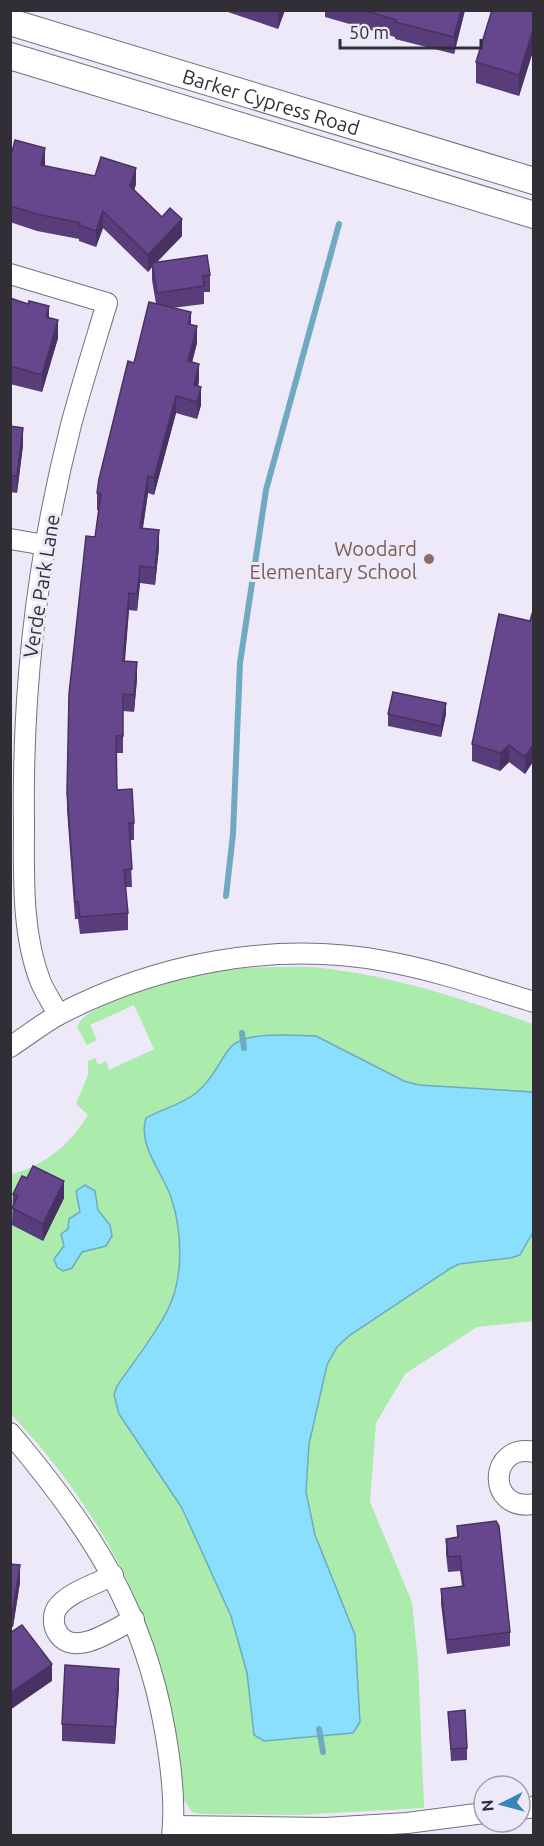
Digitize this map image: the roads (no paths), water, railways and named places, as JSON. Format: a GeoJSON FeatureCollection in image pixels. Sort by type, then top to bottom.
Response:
{"type":"FeatureCollection","features":[{"type":"Feature","properties":{"kind":"main road","name":"Barker Cypress Road"},"geometry":{"type":"LineString","coordinates":[[10,22],[534,181]]}},
{"type":"Feature","properties":{"kind":"main road","name":"Barker Cypress Road"},"geometry":{"type":"LineString","coordinates":[[10,56],[534,215]]}},
{"type":"Feature","properties":{"kind":"main road"},"geometry":{"type":"LineString","coordinates":[[222,121],[232,91]]}},
{"type":"Feature","properties":{"kind":"street","name":"Verde Park Lane"},"geometry":{"type":"LineString","coordinates":[[10,274],[107,303],[71,424],[45,545],[26,697],[17,799],[26,909],[32,946],[41,982],[58,1015]]}},
{"type":"Feature","properties":{"kind":"street"},"geometry":{"type":"LineString","coordinates":[[10,539],[45,545]]}},
{"type":"Feature","properties":{"kind":"street"},"geometry":{"type":"LineString","coordinates":[[10,1047],[58,1015],[102,994],[171,971],[250,956],[312,954],[392,963],[441,974],[534,1002]]}},
{"type":"Feature","properties":{"kind":"street"},"geometry":{"type":"LineString","coordinates":[[10,1432],[48,1477],[113,1575],[134,1619],[151,1665],[160,1700],[172,1784],[172,1831],[325,1828],[407,1823],[472,1815]]}},
{"type":"Feature","properties":{"kind":"street"},"geometry":{"type":"LineString","coordinates":[[534,1452],[521,1451],[512,1454],[504,1461],[498,1480],[506,1498],[524,1506],[534,1504]]}},
{"type":"Feature","properties":{"kind":"street"},"geometry":{"type":"LineString","coordinates":[[113,1575],[65,1600],[56,1609],[54,1619],[56,1630],[63,1639],[74,1644],[86,1643],[134,1619]]}},
{"type":"Feature","properties":{"kind":"water"},"geometry":{"type":"Polygon","coordinates":[[[270,1035],[316,1036],[404,1081],[419,1085],[533,1092],[533,1232],[520,1255],[459,1264],[451,1268],[350,1335],[337,1347],[327,1365],[309,1444],[306,1492],[315,1535],[355,1635],[360,1722],[353,1733],[264,1741],[254,1735],[247,1673],[231,1616],[182,1508],[119,1414],[114,1395],[117,1386],[163,1319],[173,1296],[179,1269],[178,1226],[172,1200],[145,1139],[146,1118],[185,1100],[202,1088],[230,1048],[237,1042],[270,1035]]]}},
{"type":"Feature","properties":{"kind":"water"},"geometry":{"type":"Polygon","coordinates":[[[85,1185],[95,1191],[98,1210],[110,1225],[112,1236],[106,1246],[82,1252],[72,1268],[63,1271],[57,1267],[54,1259],[64,1246],[61,1234],[68,1229],[69,1219],[80,1212],[76,1191],[85,1185]]]}},
{"type":"Feature","properties":{"kind":"waterway"},"geometry":{"type":"LineString","coordinates":[[226,896],[233,834],[240,663],[266,490],[339,224]]}},
{"type":"Feature","properties":{"kind":"waterway"},"geometry":{"type":"LineString","coordinates":[[242,1033],[244,1048]]}},
{"type":"Feature","properties":{"kind":"waterway"},"geometry":{"type":"LineString","coordinates":[[319,1729],[323,1752]]}},
{"type":"Feature","properties":{"kind":"place","name":"Woodard Elementary School"},"geometry":{"type":"Point","coordinates":[429,559]}}]}
